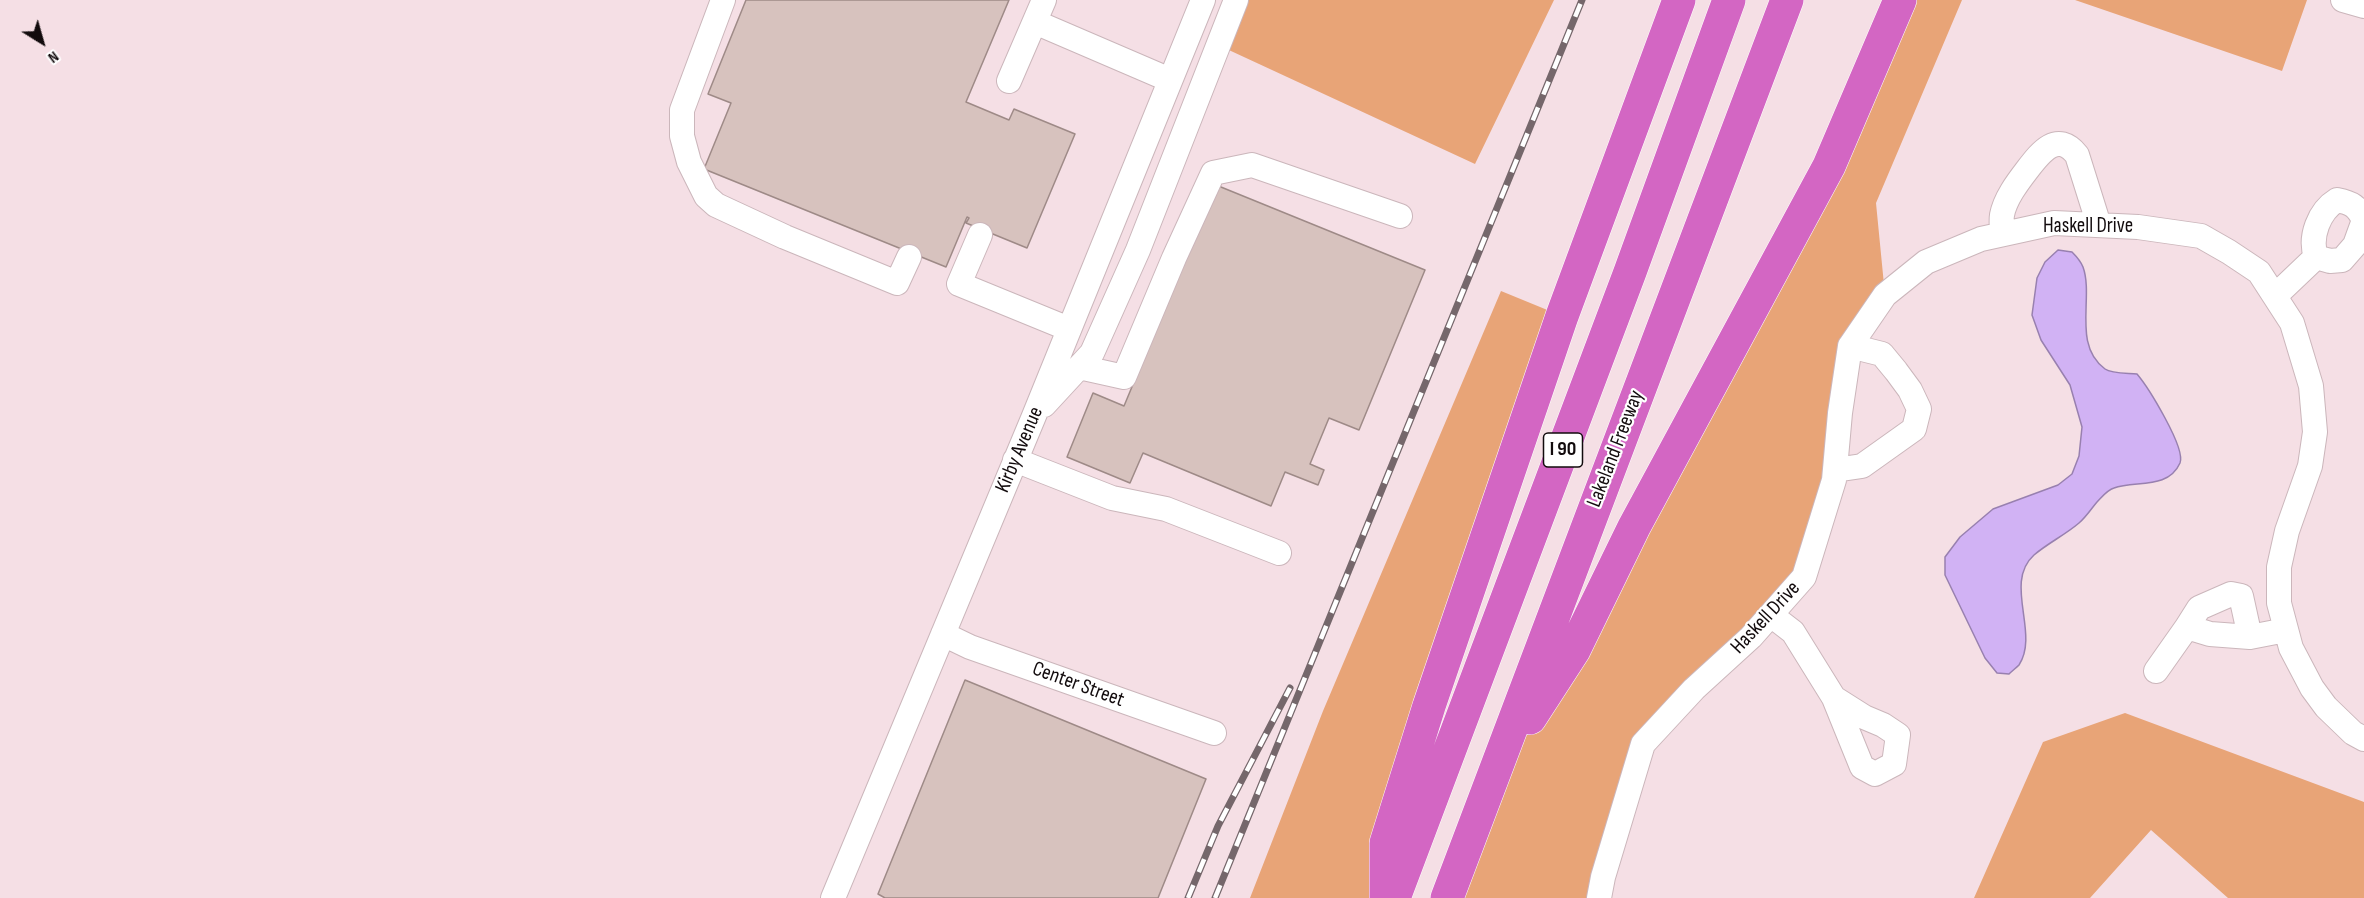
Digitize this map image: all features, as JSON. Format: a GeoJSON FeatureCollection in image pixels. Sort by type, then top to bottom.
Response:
{"type":"FeatureCollection","features":[{"type":"Feature","properties":{"kind":"highway"},"geometry":{"type":"LineString","coordinates":[[1386,898],[1386,843],[1429,706],[1562,316],[1679,0]]}},
{"type":"Feature","properties":{"kind":"highway","name":"I 90"},"geometry":{"type":"LineString","coordinates":[[1394,898],[1630,272],[1729,0]]}},
{"type":"Feature","properties":{"kind":"highway","name":"Lakeland Freeway"},"geometry":{"type":"LineString","coordinates":[[1447,898],[1787,0]]}},
{"type":"Feature","properties":{"kind":"highway"},"geometry":{"type":"LineString","coordinates":[[1495,773],[1574,650],[1634,527],[1829,166],[1900,0]]}},
{"type":"Feature","properties":{"kind":"street"},"geometry":{"type":"LineString","coordinates":[[723,0],[682,110],[682,136],[688,162],[706,196],[716,205],[785,237],[897,283],[909,257]]}},
{"type":"Feature","properties":{"kind":"street","name":"Kirby Avenue"},"geometry":{"type":"LineString","coordinates":[[833,898],[1034,416],[1203,0]]}},
{"type":"Feature","properties":{"kind":"street"},"geometry":{"type":"LineString","coordinates":[[1034,416],[1092,353],[1138,250],[1236,0]]}},
{"type":"Feature","properties":{"kind":"street"},"geometry":{"type":"LineString","coordinates":[[2343,0],[2364,6]]}},
{"type":"Feature","properties":{"kind":"street"},"geometry":{"type":"LineString","coordinates":[[1009,81],[1039,11],[1170,80]]}},
{"type":"Feature","properties":{"kind":"street"},"geometry":{"type":"LineString","coordinates":[[2002,234],[2002,215],[2013,188],[2042,150],[2056,144],[2070,147],[2076,155],[2099,225]]}},
{"type":"Feature","properties":{"kind":"street"},"geometry":{"type":"LineString","coordinates":[[1079,367],[1124,377],[1213,173],[1252,165],[1400,216]]}},
{"type":"Feature","properties":{"kind":"street","name":"Haskell Drive"},"geometry":{"type":"LineString","coordinates":[[1601,898],[1643,744],[1694,689],[1752,638],[1804,577],[1834,480],[1840,413],[1850,346],[1885,295],[1926,262],[1981,239],[2054,223],[2138,227],[2201,236],[2259,272],[2292,323],[2311,386],[2315,432],[2310,466],[2287,531],[2279,567],[2279,603],[2291,648],[2312,688],[2353,733],[2364,739]]}},
{"type":"Feature","properties":{"kind":"street"},"geometry":{"type":"LineString","coordinates":[[980,235],[959,284],[1069,328]]}},
{"type":"Feature","properties":{"kind":"street"},"geometry":{"type":"LineString","coordinates":[[2275,296],[2316,257]]}},
{"type":"Feature","properties":{"kind":"street"},"geometry":{"type":"LineString","coordinates":[[1835,470],[1862,466],[1914,429],[1919,409],[1910,390],[1882,354],[1850,346]]}},
{"type":"Feature","properties":{"kind":"street"},"geometry":{"type":"LineString","coordinates":[[1015,460],[1112,498],[1166,508],[1279,553]]}},
{"type":"Feature","properties":{"kind":"street"},"geometry":{"type":"LineString","coordinates":[[2156,671],[2199,608],[2231,594],[2241,596],[2250,637]]}},
{"type":"Feature","properties":{"kind":"street"},"geometry":{"type":"LineString","coordinates":[[1771,615],[1793,632],[1834,698]]}},
{"type":"Feature","properties":{"kind":"street"},"geometry":{"type":"LineString","coordinates":[[2187,627],[2210,634],[2250,637],[2286,630]]}},
{"type":"Feature","properties":{"kind":"street","name":"Center Street"},"geometry":{"type":"LineString","coordinates":[[943,634],[970,647],[1214,733]]}},
{"type":"Feature","properties":{"kind":"shaded area"},"geometry":{"type":"Polygon","coordinates":[[[1236,0],[1554,0],[1475,164],[1218,45],[1236,0]]]}},
{"type":"Feature","properties":{"kind":"shaded area"},"geometry":{"type":"Polygon","coordinates":[[[1900,0],[1962,0],[1876,203],[1885,295],[1850,346],[1804,577],[1643,744],[1599,898],[1447,898],[1495,773],[1900,0]]]}},
{"type":"Feature","properties":{"kind":"shaded area"},"geometry":{"type":"Polygon","coordinates":[[[2075,0],[2307,0],[2282,71],[2075,0]]]}},
{"type":"Feature","properties":{"kind":"shaded area"},"geometry":{"type":"Polygon","coordinates":[[[2058,250],[2072,252],[2083,267],[2086,279],[2086,334],[2095,359],[2108,371],[2137,374],[2172,432],[2180,455],[2180,463],[2168,477],[2159,481],[2109,490],[2079,523],[2034,555],[2025,566],[2022,580],[2021,594],[2026,638],[2024,652],[2019,665],[2009,674],[1997,673],[1985,658],[1945,575],[1945,557],[1960,537],[1993,509],[2058,485],[2072,474],[2079,456],[2082,427],[2070,385],[2041,340],[2032,315],[2037,278],[2045,262],[2058,250]]]}},
{"type":"Feature","properties":{"kind":"shaded area"},"geometry":{"type":"Polygon","coordinates":[[[1501,291],[1562,316],[1386,898],[1250,898],[1323,711],[1501,291]]]}},
{"type":"Feature","properties":{"kind":"shaded area"},"geometry":{"type":"Polygon","coordinates":[[[2125,713],[2364,802],[2364,898],[2228,898],[2151,830],[2090,898],[1974,898],[2043,742],[2125,713]]]}},
{"type":"Feature","properties":{"kind":"building"},"geometry":{"type":"Polygon","coordinates":[[[746,0],[1009,0],[966,102],[1009,120],[1014,109],[1075,134],[1027,248],[966,223],[969,218],[967,217],[946,267],[704,169],[731,103],[708,94],[746,0]]]}},
{"type":"Feature","properties":{"kind":"building"},"geometry":{"type":"Polygon","coordinates":[[[1216,185],[1425,270],[1359,430],[1329,418],[1310,464],[1324,470],[1318,485],[1285,472],[1271,506],[1143,453],[1130,483],[1067,457],[1093,393],[1124,406],[1216,185]]]}},
{"type":"Feature","properties":{"kind":"building"},"geometry":{"type":"Polygon","coordinates":[[[965,680],[1206,779],[1158,898],[885,898],[878,894],[965,680]]]}},
{"type":"Feature","properties":{"kind":"railway"},"geometry":{"type":"LineString","coordinates":[[1215,898],[1582,0]]}},
{"type":"Feature","properties":{"kind":"railway"},"geometry":{"type":"LineString","coordinates":[[1188,898],[1218,826],[1290,688]]}}]}
